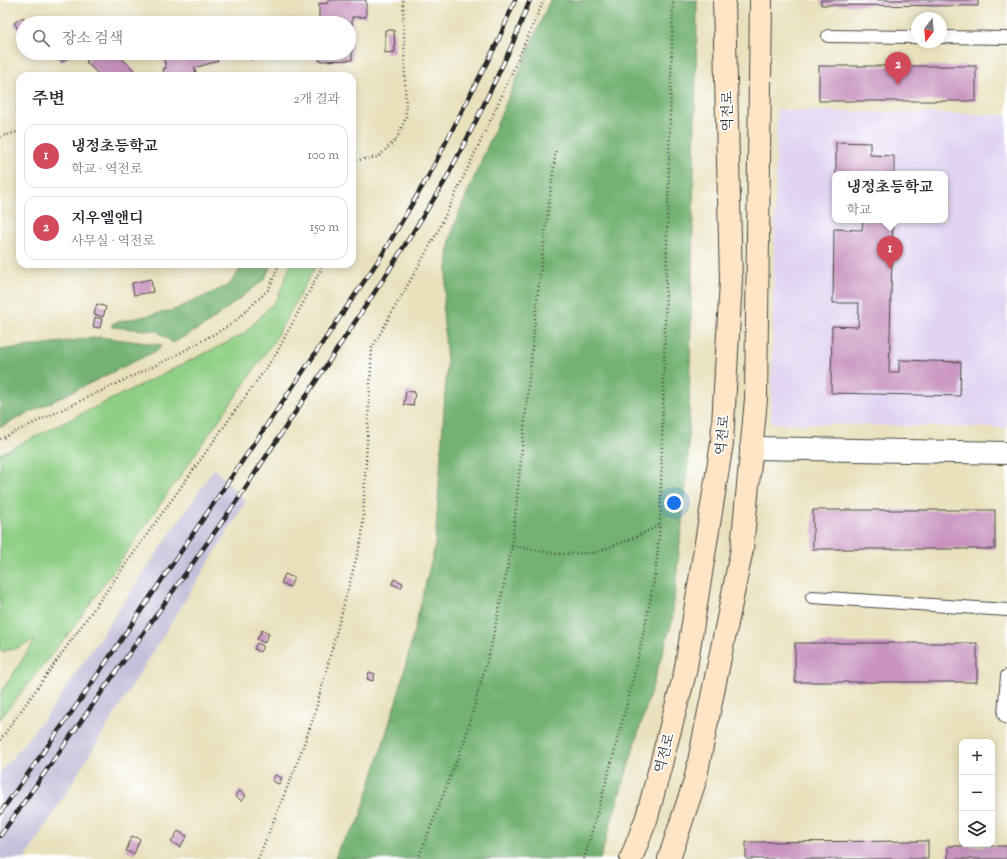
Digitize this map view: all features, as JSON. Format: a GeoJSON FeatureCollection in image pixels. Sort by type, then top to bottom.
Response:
{"type":"FeatureCollection","features":[{"type":"Feature","properties":{"kind":"main road","name":"역전로"},"geometry":{"type":"LineString","coordinates":[[631,859],[647,817],[685,673],[722,443],[731,280],[724,0]]}},
{"type":"Feature","properties":{"kind":"main road"},"geometry":{"type":"LineString","coordinates":[[669,859],[695,781],[740,557],[752,448],[756,399],[761,0]]}},
{"type":"Feature","properties":{"kind":"street"},"geometry":{"type":"LineString","coordinates":[[752,448],[1007,453]]}},
{"type":"Feature","properties":{"kind":"lane"},"geometry":{"type":"LineString","coordinates":[[828,36],[911,37]]}},
{"type":"Feature","properties":{"kind":"lane"},"geometry":{"type":"LineString","coordinates":[[947,37],[1007,38]]}},
{"type":"Feature","properties":{"kind":"lane"},"geometry":{"type":"LineString","coordinates":[[812,597],[1007,610]]}},
{"type":"Feature","properties":{"kind":"lane"},"geometry":{"type":"LineString","coordinates":[[1006,716],[1007,676]]}},
{"type":"Feature","properties":{"kind":"path"},"geometry":{"type":"LineString","coordinates":[[356,160],[378,157],[396,140],[406,118],[403,0]]}},
{"type":"Feature","properties":{"kind":"path"},"geometry":{"type":"LineString","coordinates":[[258,859],[296,766],[314,716],[362,537],[372,348],[436,235],[493,115],[544,0]]}},
{"type":"Feature","properties":{"kind":"path"},"geometry":{"type":"LineString","coordinates":[[584,859],[632,686],[654,584],[660,525],[673,0]]}},
{"type":"Feature","properties":{"kind":"path"},"geometry":{"type":"LineString","coordinates":[[0,137],[16,132]]}},
{"type":"Feature","properties":{"kind":"path"},"geometry":{"type":"LineString","coordinates":[[418,859],[464,742],[491,647],[512,546],[539,282],[556,149]]}},
{"type":"Feature","properties":{"kind":"path"},"geometry":{"type":"LineString","coordinates":[[0,439],[173,357],[232,324],[269,289],[277,268]]}},
{"type":"Feature","properties":{"kind":"path"},"geometry":{"type":"LineString","coordinates":[[0,740],[276,354],[320,268]]}},
{"type":"Feature","properties":{"kind":"path"},"geometry":{"type":"LineString","coordinates":[[512,546],[558,554],[594,553],[660,525]]}},
{"type":"Feature","properties":{"kind":"shaded area"},"geometry":{"type":"Polygon","coordinates":[[[777,110],[1007,115],[1007,428],[771,423],[777,110]]]}},
{"type":"Feature","properties":{"kind":"shaded area"},"geometry":{"type":"Polygon","coordinates":[[[214,469],[246,502],[25,859],[0,859],[0,773],[51,710],[214,469]]]}},
{"type":"Feature","properties":{"kind":"green space"},"geometry":{"type":"Polygon","coordinates":[[[550,0],[697,0],[688,464],[672,622],[600,859],[335,859],[340,844],[358,824],[399,692],[435,546],[447,363],[443,312],[450,239],[458,215],[550,0]]]}},
{"type":"Feature","properties":{"kind":"green space"},"geometry":{"type":"Polygon","coordinates":[[[241,268],[269,268],[265,279],[207,324],[173,343],[157,331],[111,327],[113,323],[174,310],[229,285],[241,268]]]}},
{"type":"Feature","properties":{"kind":"green space"},"geometry":{"type":"Polygon","coordinates":[[[289,268],[314,268],[274,341],[187,466],[76,624],[0,719],[0,694],[35,640],[17,648],[0,652],[0,454],[244,334],[277,299],[289,268]]]}},
{"type":"Feature","properties":{"kind":"green space"},"geometry":{"type":"Polygon","coordinates":[[[100,337],[162,345],[158,350],[0,427],[0,350],[100,337]]]}},
{"type":"Feature","properties":{"kind":"building"},"geometry":{"type":"Polygon","coordinates":[[[328,0],[366,0],[366,17],[319,16],[319,4],[328,3],[328,0]]]}},
{"type":"Feature","properties":{"kind":"building"},"geometry":{"type":"Polygon","coordinates":[[[821,0],[978,0],[978,6],[821,5],[821,0]]]}},
{"type":"Feature","properties":{"kind":"building"},"geometry":{"type":"Polygon","coordinates":[[[385,30],[394,30],[395,52],[385,53],[385,30]]]}},
{"type":"Feature","properties":{"kind":"building"},"geometry":{"type":"Polygon","coordinates":[[[88,60],[123,60],[136,72],[96,72],[86,62],[88,60]]]}},
{"type":"Feature","properties":{"kind":"building"},"geometry":{"type":"Polygon","coordinates":[[[164,60],[218,61],[194,68],[196,72],[164,72],[163,69],[166,68],[164,60]]]}},
{"type":"Feature","properties":{"kind":"building"},"geometry":{"type":"Polygon","coordinates":[[[319,60],[352,60],[319,61],[319,60]]]}},
{"type":"Feature","properties":{"kind":"building"},"geometry":{"type":"Polygon","coordinates":[[[819,66],[976,66],[976,101],[819,101],[819,66]]]}},
{"type":"Feature","properties":{"kind":"building"},"geometry":{"type":"Polygon","coordinates":[[[836,142],[870,143],[870,155],[894,156],[894,171],[836,171],[836,142]]]}},
{"type":"Feature","properties":{"kind":"building"},"geometry":{"type":"Polygon","coordinates":[[[863,223],[893,223],[889,372],[899,372],[899,360],[961,362],[960,396],[831,393],[832,326],[858,327],[859,303],[833,303],[834,229],[862,230],[863,223]]]}},
{"type":"Feature","properties":{"kind":"building"},"geometry":{"type":"Polygon","coordinates":[[[151,279],[153,292],[134,295],[132,283],[151,279]]]}},
{"type":"Feature","properties":{"kind":"building"},"geometry":{"type":"Polygon","coordinates":[[[97,304],[106,307],[103,317],[94,314],[97,304]]]}},
{"type":"Feature","properties":{"kind":"building"},"geometry":{"type":"Polygon","coordinates":[[[95,317],[102,319],[100,328],[93,327],[95,317]]]}},
{"type":"Feature","properties":{"kind":"building"},"geometry":{"type":"Polygon","coordinates":[[[406,391],[415,392],[413,406],[404,405],[406,391]]]}},
{"type":"Feature","properties":{"kind":"building"},"geometry":{"type":"Polygon","coordinates":[[[813,510],[995,510],[995,549],[813,549],[813,510]]]}},
{"type":"Feature","properties":{"kind":"building"},"geometry":{"type":"Polygon","coordinates":[[[285,574],[294,578],[290,587],[281,583],[285,574]]]}},
{"type":"Feature","properties":{"kind":"building"},"geometry":{"type":"Polygon","coordinates":[[[394,579],[403,583],[401,588],[392,584],[394,579]]]}},
{"type":"Feature","properties":{"kind":"building"},"geometry":{"type":"Polygon","coordinates":[[[262,630],[269,634],[264,643],[257,639],[262,630]]]}},
{"type":"Feature","properties":{"kind":"building"},"geometry":{"type":"Polygon","coordinates":[[[257,643],[263,646],[260,652],[254,649],[257,643]]]}},
{"type":"Feature","properties":{"kind":"building"},"geometry":{"type":"Polygon","coordinates":[[[795,643],[977,643],[977,682],[795,682],[795,643]]]}},
{"type":"Feature","properties":{"kind":"building"},"geometry":{"type":"Polygon","coordinates":[[[369,672],[375,674],[373,681],[367,679],[369,672]]]}},
{"type":"Feature","properties":{"kind":"building"},"geometry":{"type":"Polygon","coordinates":[[[275,775],[282,778],[279,784],[272,781],[275,775]]]}},
{"type":"Feature","properties":{"kind":"building"},"geometry":{"type":"Polygon","coordinates":[[[239,790],[246,796],[242,801],[235,796],[239,790]]]}},
{"type":"Feature","properties":{"kind":"building"},"geometry":{"type":"Polygon","coordinates":[[[178,831],[187,836],[180,847],[171,842],[178,831]]]}},
{"type":"Feature","properties":{"kind":"building"},"geometry":{"type":"Polygon","coordinates":[[[132,836],[140,839],[134,854],[126,851],[132,836]]]}},
{"type":"Feature","properties":{"kind":"building"},"geometry":{"type":"Polygon","coordinates":[[[928,841],[928,859],[746,859],[746,842],[928,841]]]}},
{"type":"Feature","properties":{"kind":"building"},"geometry":{"type":"Polygon","coordinates":[[[948,846],[1007,846],[1007,859],[948,859],[948,846]]]}},
{"type":"Feature","properties":{"kind":"railway"},"geometry":{"type":"LineString","coordinates":[[0,813],[81,699],[382,255],[429,175],[498,41],[515,0]]}},
{"type":"Feature","properties":{"kind":"railway"},"geometry":{"type":"LineString","coordinates":[[0,836],[236,502],[388,272],[445,181],[476,121],[512,45],[530,0]]}},
{"type":"Feature","properties":{"kind":"place","name":"지우엘앤디"},"geometry":{"type":"Point","coordinates":[898,85]}},
{"type":"Feature","properties":{"kind":"place","name":"냉정초등학교"},"geometry":{"type":"Point","coordinates":[890,269]}}]}
